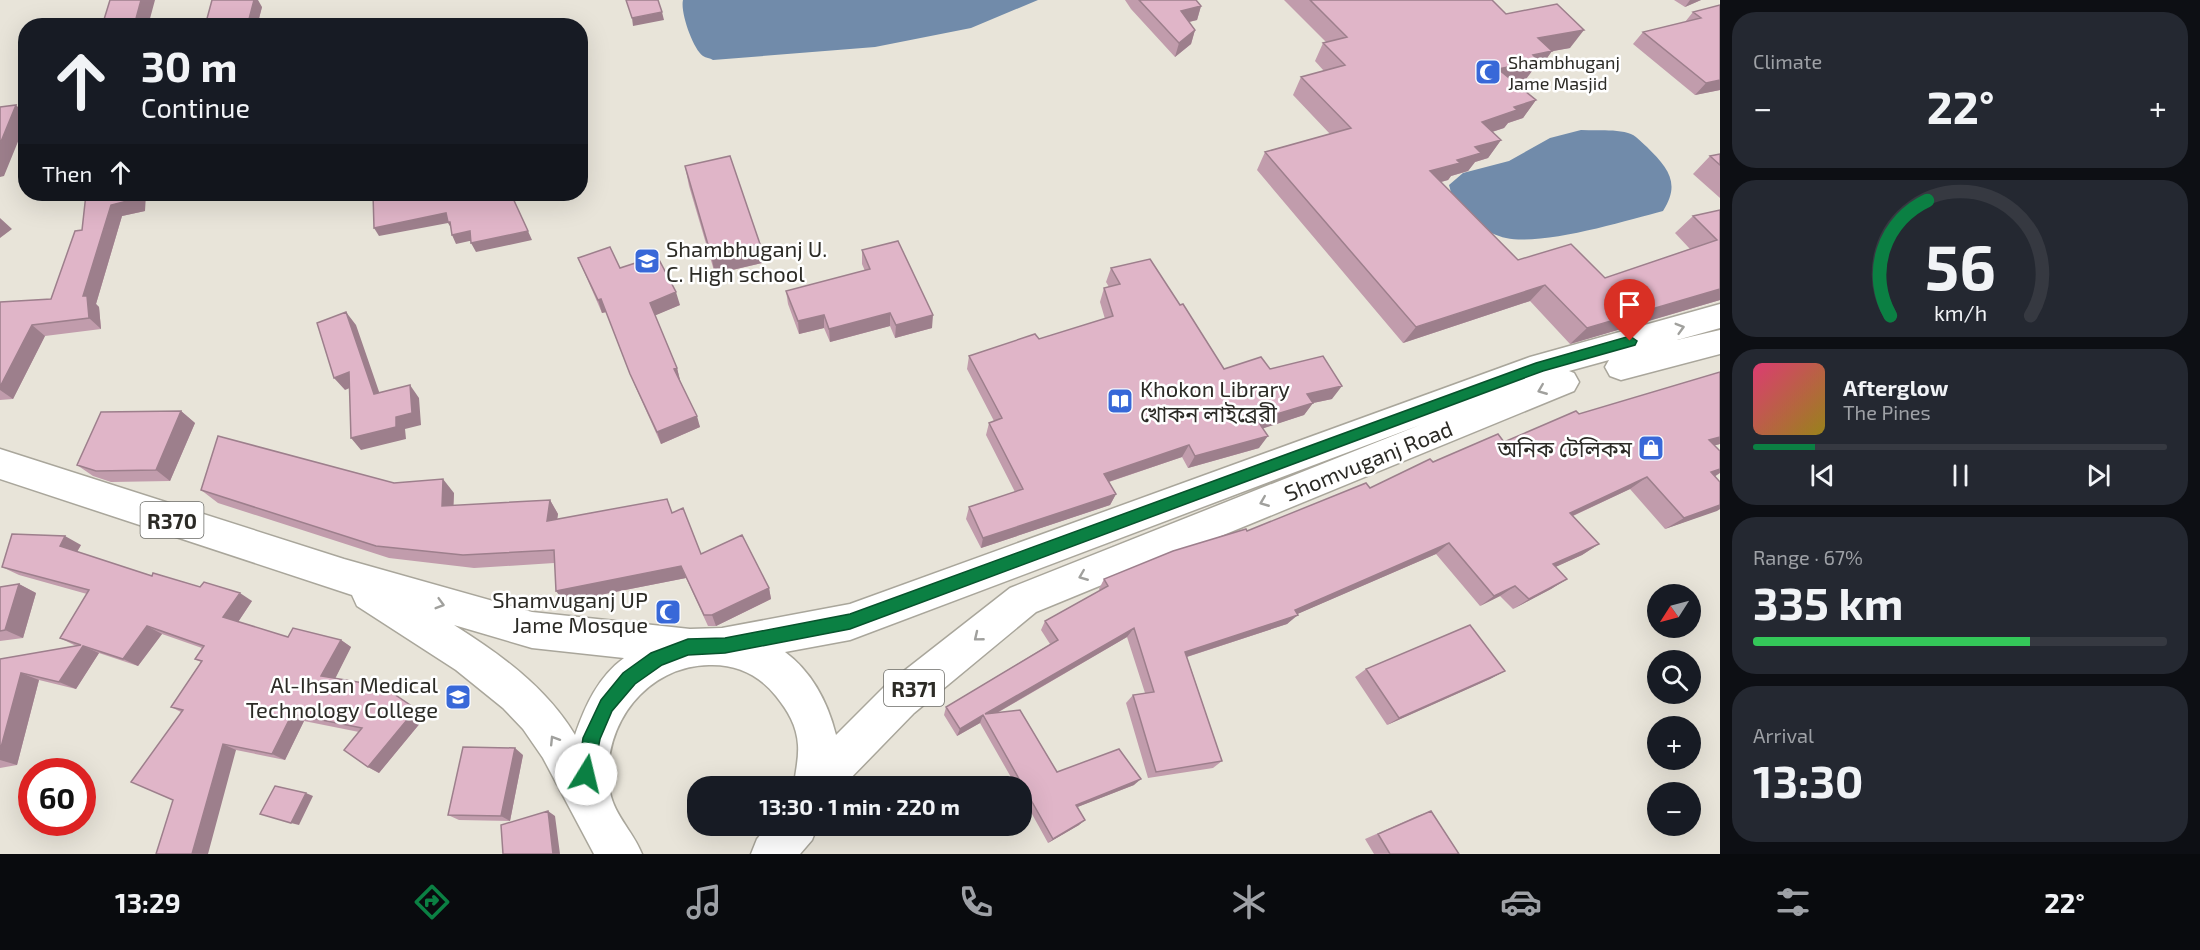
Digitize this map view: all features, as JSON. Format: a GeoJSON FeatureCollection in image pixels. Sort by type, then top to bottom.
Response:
{"type":"FeatureCollection","features":[{"type":"Feature","properties":{"kind":"main road","name":"Shomvuganj Road"},"geometry":{"type":"LineString","coordinates":[[707,646],[850,622],[1109,524],[1541,366],[1720,316]]}},
{"type":"Feature","properties":{"kind":"main road","name":"Shomvuganj Road"},"geometry":{"type":"LineString","coordinates":[[824,776],[900,699],[1023,600],[1557,384],[1720,342]]}},
{"type":"Feature","properties":{"kind":"main road","name":"R370"},"geometry":{"type":"LineString","coordinates":[[0,464],[344,576],[532,630],[707,646]]}},
{"type":"Feature","properties":{"kind":"main road"},"geometry":{"type":"LineString","coordinates":[[344,576],[495,675],[522,700],[553,735],[608,840]]}},
{"type":"Feature","properties":{"kind":"main road"},"geometry":{"type":"LineString","coordinates":[[608,840],[586,774],[592,738],[607,706],[629,678],[657,659],[707,646],[759,655],[788,677],[809,708],[818,745],[815,776]]}},
{"type":"Feature","properties":{"kind":"main road"},"geometry":{"type":"LineString","coordinates":[[772,854],[788,836]]}},
{"type":"Feature","properties":{"kind":"main road"},"geometry":{"type":"LineString","coordinates":[[784,854],[792,836]]}},
{"type":"Feature","properties":{"kind":"water"},"geometry":{"type":"Polygon","coordinates":[[[683,0],[1038,0],[971,28],[875,47],[713,60],[699,52],[691,38],[685,21],[683,0]]]}},
{"type":"Feature","properties":{"kind":"water"},"geometry":{"type":"Polygon","coordinates":[[[1581,130],[1628,133],[1647,147],[1670,176],[1671,192],[1663,211],[1562,236],[1522,240],[1506,238],[1485,230],[1466,216],[1455,204],[1449,185],[1463,173],[1509,161],[1550,138],[1581,130]]]}},
{"type":"Feature","properties":{"kind":"building"},"geometry":{"type":"Polygon","coordinates":[[[110,0],[141,0],[136,18],[104,18],[110,0]]]}},
{"type":"Feature","properties":{"kind":"building"},"geometry":{"type":"Polygon","coordinates":[[[212,0],[254,0],[249,18],[207,18],[212,0]]]}},
{"type":"Feature","properties":{"kind":"building"},"geometry":{"type":"Polygon","coordinates":[[[626,0],[658,0],[662,12],[632,18],[626,0]]]}},
{"type":"Feature","properties":{"kind":"building"},"geometry":{"type":"Polygon","coordinates":[[[1139,0],[1196,0],[1201,6],[1181,11],[1195,30],[1179,43],[1139,0]]]}},
{"type":"Feature","properties":{"kind":"building"},"geometry":{"type":"Polygon","coordinates":[[[1310,0],[1492,0],[1506,14],[1557,4],[1584,30],[1538,38],[1552,51],[1533,55],[1539,61],[1498,69],[1536,100],[1514,107],[1517,110],[1482,122],[1501,140],[1475,147],[1481,153],[1457,160],[1460,163],[1430,171],[1518,260],[1571,244],[1605,278],[1717,240],[1693,216],[1720,210],[1720,289],[1587,328],[1545,285],[1416,327],[1265,152],[1351,128],[1301,77],[1345,65],[1323,43],[1347,37],[1310,0]]]}},
{"type":"Feature","properties":{"kind":"building"},"geometry":{"type":"Polygon","coordinates":[[[1720,5],[1720,80],[1706,83],[1643,32],[1701,18],[1693,12],[1720,5]]]}},
{"type":"Feature","properties":{"kind":"building"},"geometry":{"type":"Polygon","coordinates":[[[16,105],[0,144],[0,107],[16,105]]]}},
{"type":"Feature","properties":{"kind":"building"},"geometry":{"type":"Polygon","coordinates":[[[1720,154],[1720,165],[1710,156],[1720,154]]]}},
{"type":"Feature","properties":{"kind":"building"},"geometry":{"type":"Polygon","coordinates":[[[730,156],[760,244],[711,255],[685,166],[730,156]]]}},
{"type":"Feature","properties":{"kind":"building"},"geometry":{"type":"Polygon","coordinates":[[[85,201],[127,201],[111,205],[83,296],[87,296],[89,318],[32,325],[0,387],[0,302],[51,299],[75,231],[82,230],[85,201]]]}},
{"type":"Feature","properties":{"kind":"building"},"geometry":{"type":"Polygon","coordinates":[[[373,201],[514,201],[528,231],[471,243],[470,231],[452,235],[446,213],[374,228],[373,201]]]}},
{"type":"Feature","properties":{"kind":"building"},"geometry":{"type":"Polygon","coordinates":[[[898,241],[933,315],[896,325],[890,313],[829,329],[824,315],[798,321],[786,291],[870,269],[862,250],[898,241]]]}},
{"type":"Feature","properties":{"kind":"building"},"geometry":{"type":"Polygon","coordinates":[[[610,247],[620,268],[657,256],[676,292],[650,303],[677,368],[674,369],[697,416],[657,432],[630,374],[601,299],[598,300],[578,258],[610,247]]]}},
{"type":"Feature","properties":{"kind":"building"},"geometry":{"type":"Polygon","coordinates":[[[1150,259],[1180,305],[1183,304],[1224,369],[1261,357],[1270,369],[1323,356],[1342,386],[1307,394],[1313,403],[1257,420],[1268,436],[1195,456],[1189,445],[1104,474],[1116,494],[983,538],[969,507],[1023,489],[989,423],[1002,418],[969,356],[1035,334],[1039,339],[1113,316],[1104,288],[1120,284],[1111,268],[1150,259]]]}},
{"type":"Feature","properties":{"kind":"building"},"geometry":{"type":"Polygon","coordinates":[[[346,312],[374,394],[410,385],[412,413],[396,417],[396,427],[351,438],[349,372],[334,378],[317,323],[346,312]]]}},
{"type":"Feature","properties":{"kind":"building"},"geometry":{"type":"Polygon","coordinates":[[[1720,372],[1720,437],[1709,440],[1720,451],[1720,469],[1711,472],[1720,482],[1720,505],[1684,518],[1647,477],[1570,513],[1599,544],[1553,564],[1567,579],[1529,599],[1515,586],[1494,596],[1449,543],[1295,610],[1298,615],[1185,652],[1222,761],[1156,772],[1133,695],[1154,692],[1134,628],[985,714],[1020,710],[1057,772],[1119,749],[1141,779],[1076,805],[1085,820],[1053,839],[1032,802],[1032,776],[1017,776],[983,715],[960,729],[946,707],[1058,640],[1045,621],[1108,586],[1104,579],[1173,551],[1246,529],[1247,531],[1366,483],[1370,488],[1430,459],[1433,462],[1498,434],[1504,442],[1576,411],[1579,414],[1720,372]]]}},
{"type":"Feature","properties":{"kind":"building"},"geometry":{"type":"Polygon","coordinates":[[[181,411],[156,470],[96,471],[77,465],[101,412],[181,411]]]}},
{"type":"Feature","properties":{"kind":"building"},"geometry":{"type":"Polygon","coordinates":[[[218,436],[394,483],[443,479],[442,506],[550,500],[547,521],[667,499],[672,513],[683,508],[701,554],[742,535],[769,588],[712,615],[704,615],[681,566],[556,591],[554,550],[463,555],[376,546],[201,490],[218,436]]]}},
{"type":"Feature","properties":{"kind":"building"},"geometry":{"type":"Polygon","coordinates":[[[12,534],[65,536],[60,546],[152,576],[153,573],[200,587],[204,582],[240,593],[223,617],[288,637],[293,628],[341,640],[321,676],[382,686],[416,709],[368,767],[344,750],[362,728],[292,714],[272,754],[223,744],[192,854],[156,854],[173,800],[131,782],[183,710],[171,707],[202,661],[195,659],[204,646],[147,626],[123,659],[83,646],[59,682],[21,673],[0,751],[0,659],[81,645],[60,638],[89,590],[2,567],[12,534]]]}},
{"type":"Feature","properties":{"kind":"building"},"geometry":{"type":"Polygon","coordinates":[[[19,584],[5,630],[0,631],[0,587],[19,584]]]}},
{"type":"Feature","properties":{"kind":"building"},"geometry":{"type":"Polygon","coordinates":[[[1470,625],[1505,671],[1399,718],[1366,669],[1470,625]]]}},
{"type":"Feature","properties":{"kind":"building"},"geometry":{"type":"Polygon","coordinates":[[[463,747],[515,748],[501,816],[448,815],[463,747]]]}},
{"type":"Feature","properties":{"kind":"building"},"geometry":{"type":"Polygon","coordinates":[[[275,786],[306,793],[291,823],[260,814],[275,786]]]}},
{"type":"Feature","properties":{"kind":"building"},"geometry":{"type":"Polygon","coordinates":[[[548,811],[553,854],[503,854],[501,825],[548,811]]]}},
{"type":"Feature","properties":{"kind":"building"},"geometry":{"type":"Polygon","coordinates":[[[1431,811],[1459,854],[1390,854],[1378,834],[1431,811]]]}},
{"type":"Feature","properties":{"kind":"place","name":"Shambhuganj Jame Masjid"},"geometry":{"type":"Point","coordinates":[1488,72]}},
{"type":"Feature","properties":{"kind":"place","name":"Shambhuganj U. C. High school"},"geometry":{"type":"Point","coordinates":[647,261]}},
{"type":"Feature","properties":{"kind":"place","name":"Khokon Library খোকন লাইব্রেরী"},"geometry":{"type":"Point","coordinates":[1120,401]}},
{"type":"Feature","properties":{"kind":"place","name":"অনিক টেলিকম"},"geometry":{"type":"Point","coordinates":[1651,448]}},
{"type":"Feature","properties":{"kind":"place","name":"Shamvuganj UP Jame Mosque"},"geometry":{"type":"Point","coordinates":[668,612]}},
{"type":"Feature","properties":{"kind":"place","name":"Al-Ihsan Medical Technology College"},"geometry":{"type":"Point","coordinates":[458,697]}},
{"type":"Feature","properties":{"kind":"route"},"geometry":{"type":"LineString","coordinates":[[586,774],[592,738],[607,706],[629,678],[657,659],[688,647],[725,645],[850,622],[1109,524],[1541,366],[1630,341]]}}]}
